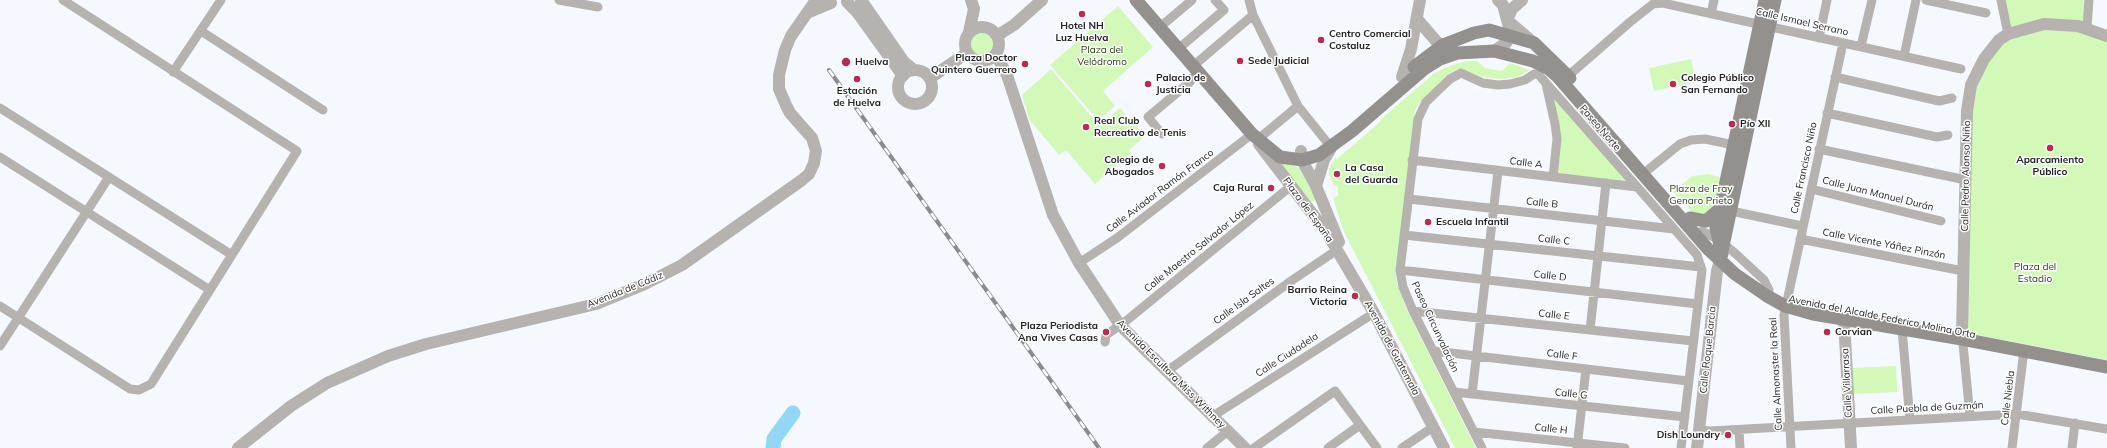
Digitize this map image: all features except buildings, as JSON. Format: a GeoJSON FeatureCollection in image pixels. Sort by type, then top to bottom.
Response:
{"type":"FeatureCollection","features":[{"type":"Feature","properties":{"kind":"main road"},"geometry":{"type":"LineString","coordinates":[[1136,0],[1258,135],[1288,152],[1302,155]]}},
{"type":"Feature","properties":{"kind":"main road"},"geometry":{"type":"LineString","coordinates":[[1147,0],[1258,135]]}},
{"type":"Feature","properties":{"kind":"main road"},"geometry":{"type":"LineString","coordinates":[[1765,0],[1765,25]]}},
{"type":"Feature","properties":{"kind":"main road"},"geometry":{"type":"LineString","coordinates":[[1721,250],[1716,228],[1726,210],[1765,25],[1775,0]]}},
{"type":"Feature","properties":{"kind":"main road","name":"Avenida del Alcalde Federico Molina Orta"},"geometry":{"type":"LineString","coordinates":[[1328,144],[1402,77],[1443,46],[1474,33],[1489,30],[1511,35],[1534,43],[1568,76],[1702,231],[1754,281],[1786,302],[2107,360]]}},
{"type":"Feature","properties":{"kind":"main road","name":"Avenida del Alcalde Federico Molina Orta"},"geometry":{"type":"LineString","coordinates":[[1302,155],[1311,149],[1328,144],[1424,69],[1440,59],[1457,53],[1494,50],[1533,61],[1557,76],[1721,250],[1735,274],[1767,296],[1786,302],[1813,314],[1902,329],[1962,335],[2024,350],[2107,367]]}},
{"type":"Feature","properties":{"kind":"main road"},"geometry":{"type":"LineString","coordinates":[[1690,218],[1706,221],[1726,210]]}},
{"type":"Feature","properties":{"kind":"street"},"geometry":{"type":"LineString","coordinates":[[0,306],[130,389],[139,390],[151,384],[297,151],[63,0]]}},
{"type":"Feature","properties":{"kind":"street"},"geometry":{"type":"LineString","coordinates":[[173,72],[221,0]]}},
{"type":"Feature","properties":{"kind":"street"},"geometry":{"type":"LineString","coordinates":[[559,0],[598,7]]}},
{"type":"Feature","properties":{"kind":"street","name":"Avenida de Cádiz"},"geometry":{"type":"LineString","coordinates":[[238,448],[291,406],[315,391],[388,356],[426,344],[596,304],[645,284],[682,265],[802,180],[809,174],[814,163],[816,151],[812,138],[790,113],[786,105],[780,89],[779,75],[785,50],[799,23],[816,0]]}},
{"type":"Feature","properties":{"kind":"street"},"geometry":{"type":"LineString","coordinates":[[861,0],[904,62],[914,70]]}},
{"type":"Feature","properties":{"kind":"street"},"geometry":{"type":"LineString","coordinates":[[969,32],[979,27],[993,31],[1014,25],[1042,0]]}},
{"type":"Feature","properties":{"kind":"street"},"geometry":{"type":"LineString","coordinates":[[1166,22],[1192,0]]}},
{"type":"Feature","properties":{"kind":"street"},"geometry":{"type":"LineString","coordinates":[[1184,44],[1224,10],[1215,0]]}},
{"type":"Feature","properties":{"kind":"street"},"geometry":{"type":"LineString","coordinates":[[1249,0],[1253,15],[1298,106],[1328,144]]}},
{"type":"Feature","properties":{"kind":"street"},"geometry":{"type":"LineString","coordinates":[[1402,77],[1410,54],[1420,0]]}},
{"type":"Feature","properties":{"kind":"street"},"geometry":{"type":"LineString","coordinates":[[1494,50],[1506,43],[1511,35],[1503,5],[1498,0]]}},
{"type":"Feature","properties":{"kind":"street"},"geometry":{"type":"LineString","coordinates":[[1507,20],[1512,9],[1522,0]]}},
{"type":"Feature","properties":{"kind":"street"},"geometry":{"type":"LineString","coordinates":[[1711,14],[1714,0]]}},
{"type":"Feature","properties":{"kind":"street"},"geometry":{"type":"LineString","coordinates":[[1819,38],[1827,0]]}},
{"type":"Feature","properties":{"kind":"street"},"geometry":{"type":"LineString","coordinates":[[1861,46],[1872,0]]}},
{"type":"Feature","properties":{"kind":"street"},"geometry":{"type":"LineString","coordinates":[[1904,56],[1916,0]]}},
{"type":"Feature","properties":{"kind":"street"},"geometry":{"type":"LineString","coordinates":[[1926,0],[1986,12]]}},
{"type":"Feature","properties":{"kind":"street"},"geometry":{"type":"LineString","coordinates":[[2001,0],[2008,34],[2044,24],[2068,25],[2087,28],[2107,36]]}},
{"type":"Feature","properties":{"kind":"street"},"geometry":{"type":"LineString","coordinates":[[2087,28],[2089,0]]}},
{"type":"Feature","properties":{"kind":"street"},"geometry":{"type":"LineString","coordinates":[[807,13],[829,1],[838,4],[848,1],[903,76]]}},
{"type":"Feature","properties":{"kind":"street","name":"Calle Ismael Serrano"},"geometry":{"type":"LineString","coordinates":[[1568,76],[1634,18],[1653,4],[1663,2],[1961,69]]}},
{"type":"Feature","properties":{"kind":"street"},"geometry":{"type":"LineString","coordinates":[[973,4],[993,31],[1000,45],[996,55],[986,61],[981,62],[967,53],[965,42],[969,32],[973,4]]}},
{"type":"Feature","properties":{"kind":"street"},"geometry":{"type":"LineString","coordinates":[[1198,61],[1253,15]]}},
{"type":"Feature","properties":{"kind":"street"},"geometry":{"type":"LineString","coordinates":[[1417,18],[1443,46],[1457,53]]}},
{"type":"Feature","properties":{"kind":"street"},"geometry":{"type":"LineString","coordinates":[[1507,20],[1534,43]]}},
{"type":"Feature","properties":{"kind":"street"},"geometry":{"type":"LineString","coordinates":[[201,31],[323,110]]}},
{"type":"Feature","properties":{"kind":"street","name":"Calle Pedro Alonso Niño"},"geometry":{"type":"LineString","coordinates":[[1962,335],[1967,111],[1971,85],[1984,59],[1999,40],[2008,34]]}},
{"type":"Feature","properties":{"kind":"street","name":"Calle Francisco Niño"},"geometry":{"type":"LineString","coordinates":[[1786,302],[1843,43]]}},
{"type":"Feature","properties":{"kind":"street"},"geometry":{"type":"LineString","coordinates":[[930,78],[967,53]]}},
{"type":"Feature","properties":{"kind":"street","name":"Avenida Escultora Miss Withney"},"geometry":{"type":"LineString","coordinates":[[996,55],[1007,75],[1053,215],[1079,263],[1120,325],[1166,372],[1245,448]]}},
{"type":"Feature","properties":{"kind":"street"},"geometry":{"type":"LineString","coordinates":[[914,70],[920,70],[930,78],[933,89],[931,95],[922,103],[913,105],[904,100],[899,92],[898,83],[903,76],[914,70]]}},
{"type":"Feature","properties":{"kind":"street","name":"Paseo Norte"},"geometry":{"type":"LineString","coordinates":[[1412,160],[1418,119],[1421,110],[1426,102],[1450,79],[1461,73],[1483,83],[1510,84],[1525,80],[1534,74],[1538,74],[1637,187]]}},
{"type":"Feature","properties":{"kind":"street"},"geometry":{"type":"LineString","coordinates":[[1836,77],[1939,101],[1952,98]]}},
{"type":"Feature","properties":{"kind":"street"},"geometry":{"type":"LineString","coordinates":[[1162,134],[1148,117],[1190,82],[1192,78]]}},
{"type":"Feature","properties":{"kind":"street"},"geometry":{"type":"LineString","coordinates":[[1546,84],[1555,124],[1556,139],[1553,177]]}},
{"type":"Feature","properties":{"kind":"street","name":"Calle Aviador Ramón Franco"},"geometry":{"type":"LineString","coordinates":[[1079,263],[1117,238],[1298,106]]}},
{"type":"Feature","properties":{"kind":"street"},"geometry":{"type":"LineString","coordinates":[[0,108],[232,255]]}},
{"type":"Feature","properties":{"kind":"street"},"geometry":{"type":"LineString","coordinates":[[1828,113],[1937,136],[1948,135]]}},
{"type":"Feature","properties":{"kind":"street","name":"Plaza de España"},"geometry":{"type":"LineString","coordinates":[[1258,135],[1291,186],[1327,233],[1337,250]]}},
{"type":"Feature","properties":{"kind":"street"},"geometry":{"type":"LineString","coordinates":[[1649,169],[1680,144],[1691,140],[1705,139],[1740,146]]}},
{"type":"Feature","properties":{"kind":"street","name":"Plaza de España"},"geometry":{"type":"LineString","coordinates":[[1316,186],[1328,144]]}},
{"type":"Feature","properties":{"kind":"street"},"geometry":{"type":"LineString","coordinates":[[1819,150],[1966,180]]}},
{"type":"Feature","properties":{"kind":"street","name":"Plaza de España"},"geometry":{"type":"LineString","coordinates":[[1302,155],[1339,242],[1337,250]]}},
{"type":"Feature","properties":{"kind":"street"},"geometry":{"type":"LineString","coordinates":[[0,158],[210,290]]}},
{"type":"Feature","properties":{"kind":"street","name":"Calle A"},"geometry":{"type":"LineString","coordinates":[[1412,160],[1637,187]]}},
{"type":"Feature","properties":{"kind":"street","name":"Paseo Circunvalación"},"geometry":{"type":"LineString","coordinates":[[1412,160],[1409,199],[1400,270],[1402,287],[1482,448]]}},
{"type":"Feature","properties":{"kind":"street"},"geometry":{"type":"LineString","coordinates":[[1472,394],[1498,170]]}},
{"type":"Feature","properties":{"kind":"street"},"geometry":{"type":"LineString","coordinates":[[0,346],[109,176]]}},
{"type":"Feature","properties":{"kind":"street"},"geometry":{"type":"LineString","coordinates":[[1590,330],[1606,183]]}},
{"type":"Feature","properties":{"kind":"street","name":"Calle Maestro Salvador López"},"geometry":{"type":"LineString","coordinates":[[1120,325],[1291,186]]}},
{"type":"Feature","properties":{"kind":"street"},"geometry":{"type":"LineString","coordinates":[[1637,187],[1697,254],[1701,267],[1681,448]]}},
{"type":"Feature","properties":{"kind":"street","name":"Calle Juan Manuel Durán"},"geometry":{"type":"LineString","coordinates":[[1811,189],[1941,221]]}},
{"type":"Feature","properties":{"kind":"street","name":"Calle B"},"geometry":{"type":"LineString","coordinates":[[1409,199],[1674,229]]}},
{"type":"Feature","properties":{"kind":"street"},"geometry":{"type":"LineString","coordinates":[[1726,210],[1802,226]]}},
{"type":"Feature","properties":{"kind":"street","name":"Calle C"},"geometry":{"type":"LineString","coordinates":[[1404,235],[1701,267]]}},
{"type":"Feature","properties":{"kind":"street","name":"Calle Vicente Yáñez Pinzón"},"geometry":{"type":"LineString","coordinates":[[1800,239],[1964,271]]}},
{"type":"Feature","properties":{"kind":"street","name":"Avenida de Guatemala"},"geometry":{"type":"LineString","coordinates":[[1337,250],[1374,313],[1444,448]]}},
{"type":"Feature","properties":{"kind":"street","name":"Calle Isla Saltes"},"geometry":{"type":"LineString","coordinates":[[1166,372],[1290,281],[1337,250]]}},
{"type":"Feature","properties":{"kind":"street","name":"Calle Roque Barcia"},"geometry":{"type":"LineString","coordinates":[[1697,448],[1717,271],[1721,250]]}},
{"type":"Feature","properties":{"kind":"street","name":"Calle D"},"geometry":{"type":"LineString","coordinates":[[1400,270],[1698,304]]}},
{"type":"Feature","properties":{"kind":"street","name":"Calle Almonaster la Real"},"geometry":{"type":"LineString","coordinates":[[1786,302],[1784,315],[1791,448]]}},
{"type":"Feature","properties":{"kind":"street","name":"Calle E"},"geometry":{"type":"LineString","coordinates":[[1413,311],[1693,341]]}},
{"type":"Feature","properties":{"kind":"street","name":"Calle Ciudadela"},"geometry":{"type":"LineString","coordinates":[[1213,416],[1374,313]]}},
{"type":"Feature","properties":{"kind":"street","name":"Calle Villarrasa"},"geometry":{"type":"LineString","coordinates":[[1844,319],[1851,448]]}},
{"type":"Feature","properties":{"kind":"street"},"geometry":{"type":"LineString","coordinates":[[1105,342],[1106,335],[1120,325]]}},
{"type":"Feature","properties":{"kind":"street"},"geometry":{"type":"LineString","coordinates":[[1902,329],[1910,420]]}},
{"type":"Feature","properties":{"kind":"street"},"geometry":{"type":"LineString","coordinates":[[1962,335],[1970,416]]}},
{"type":"Feature","properties":{"kind":"street","name":"Calle Niebla"},"geometry":{"type":"LineString","coordinates":[[2012,448],[2024,350]]}},
{"type":"Feature","properties":{"kind":"street","name":"Calle F"},"geometry":{"type":"LineString","coordinates":[[1434,351],[1688,381]]}},
{"type":"Feature","properties":{"kind":"street"},"geometry":{"type":"LineString","coordinates":[[1577,446],[1586,369]]}},
{"type":"Feature","properties":{"kind":"street"},"geometry":{"type":"LineString","coordinates":[[1254,448],[1335,391],[1376,448]]}},
{"type":"Feature","properties":{"kind":"street","name":"Calle G"},"geometry":{"type":"LineString","coordinates":[[1454,392],[1685,417]]}},
{"type":"Feature","properties":{"kind":"street","name":"Calle Puebla de Guzmán"},"geometry":{"type":"LineString","coordinates":[[1699,430],[1739,430],[2017,414],[2107,429]]}},
{"type":"Feature","properties":{"kind":"street"},"geometry":{"type":"LineString","coordinates":[[2072,448],[2075,423]]}},
{"type":"Feature","properties":{"kind":"street"},"geometry":{"type":"LineString","coordinates":[[1328,448],[1360,426]]}},
{"type":"Feature","properties":{"kind":"street"},"geometry":{"type":"LineString","coordinates":[[1402,448],[1433,427]]}},
{"type":"Feature","properties":{"kind":"street"},"geometry":{"type":"LineString","coordinates":[[1739,430],[1740,448]]}},
{"type":"Feature","properties":{"kind":"street"},"geometry":{"type":"LineString","coordinates":[[1207,448],[1228,431]]}},
{"type":"Feature","properties":{"kind":"street","name":"Calle H"},"geometry":{"type":"LineString","coordinates":[[1474,432],[1577,446],[1625,448]]}},
{"type":"Feature","properties":{"kind":"green space","name":"Plaza del Estadio"},"geometry":{"type":"Polygon","coordinates":[[[2001,0],[2089,0],[2087,28],[2107,36],[2107,360],[1962,332],[1971,85],[2008,34],[2001,0]]]}},
{"type":"Feature","properties":{"kind":"green space","name":"Plaza del Velódromo"},"geometry":{"type":"Polygon","coordinates":[[[1118,6],[1153,47],[1103,91],[1115,106],[1098,120],[1050,65],[1118,6]]]}},
{"type":"Feature","properties":{"kind":"green space"},"geometry":{"type":"Polygon","coordinates":[[[983,32],[991,36],[995,44],[991,52],[983,56],[975,52],[971,44],[975,36],[983,32]]]}},
{"type":"Feature","properties":{"kind":"green space"},"geometry":{"type":"Polygon","coordinates":[[[1691,59],[1696,82],[1654,91],[1649,68],[1691,59]]]}},
{"type":"Feature","properties":{"kind":"green space"},"geometry":{"type":"Polygon","coordinates":[[[1466,61],[1477,61],[1485,68],[1502,71],[1510,63],[1530,70],[1517,77],[1501,79],[1482,77],[1461,69],[1455,70],[1419,103],[1415,110],[1396,272],[1397,283],[1406,308],[1476,448],[1455,448],[1344,232],[1333,199],[1338,195],[1338,187],[1334,185],[1329,175],[1329,168],[1335,158],[1337,159],[1433,74],[1444,68],[1466,61]]]}},
{"type":"Feature","properties":{"kind":"green space","name":"Real Club Recreativo de Tenis"},"geometry":{"type":"Polygon","coordinates":[[[1051,69],[1097,123],[1101,120],[1104,122],[1120,108],[1145,136],[1129,150],[1131,153],[1095,184],[1066,150],[1059,155],[1029,119],[1022,95],[1051,69]]]}},
{"type":"Feature","properties":{"kind":"green space"},"geometry":{"type":"Polygon","coordinates":[[[1552,93],[1631,184],[1556,174],[1552,93]]]}},
{"type":"Feature","properties":{"kind":"green space"},"geometry":{"type":"Polygon","coordinates":[[[1277,161],[1300,168],[1317,199],[1309,203],[1277,161]]]}},
{"type":"Feature","properties":{"kind":"green space","name":"Plaza de Fray Genaro Prieto"},"geometry":{"type":"Polygon","coordinates":[[[1708,174],[1723,178],[1718,205],[1708,215],[1692,212],[1673,192],[1692,176],[1708,174]]]}},
{"type":"Feature","properties":{"kind":"green space"},"geometry":{"type":"Polygon","coordinates":[[[1896,366],[1897,392],[1854,394],[1853,368],[1896,366]]]}},
{"type":"Feature","properties":{"kind":"waterway"},"geometry":{"type":"LineString","coordinates":[[773,448],[774,439],[793,413]]}},
{"type":"Feature","properties":{"kind":"railway"},"geometry":{"type":"LineString","coordinates":[[829,70],[1099,448]]}},
{"type":"Feature","properties":{"kind":"place","name":"Hotel NH Luz Huelva"},"geometry":{"type":"Point","coordinates":[1082,14]}},
{"type":"Feature","properties":{"kind":"place","name":"Centro Comercial Costaluz"},"geometry":{"type":"Point","coordinates":[1321,40]}},
{"type":"Feature","properties":{"kind":"place","name":"Sede Judicial"},"geometry":{"type":"Point","coordinates":[1240,61]}},
{"type":"Feature","properties":{"kind":"place","name":"Huelva"},"geometry":{"type":"Point","coordinates":[846,62]}},
{"type":"Feature","properties":{"kind":"place","name":"Plaza Doctor Quintero Guerrero"},"geometry":{"type":"Point","coordinates":[1025,64]}},
{"type":"Feature","properties":{"kind":"place","name":"Estación de Huelva"},"geometry":{"type":"Point","coordinates":[857,79]}},
{"type":"Feature","properties":{"kind":"place","name":"Palacio de Justicia"},"geometry":{"type":"Point","coordinates":[1148,84]}},
{"type":"Feature","properties":{"kind":"place","name":"Colegio Público San Fernando"},"geometry":{"type":"Point","coordinates":[1673,84]}},
{"type":"Feature","properties":{"kind":"place","name":"Pío XII"},"geometry":{"type":"Point","coordinates":[1732,124]}},
{"type":"Feature","properties":{"kind":"place","name":"Real Club Recreativo de Tenis"},"geometry":{"type":"Point","coordinates":[1086,127]}},
{"type":"Feature","properties":{"kind":"place","name":"Aparcamiento Público"},"geometry":{"type":"Point","coordinates":[2050,148]}},
{"type":"Feature","properties":{"kind":"place","name":"Colegio de Abogados"},"geometry":{"type":"Point","coordinates":[1162,166]}},
{"type":"Feature","properties":{"kind":"place","name":"La Casa del Guarda"},"geometry":{"type":"Point","coordinates":[1337,174]}},
{"type":"Feature","properties":{"kind":"place","name":"Caja Rural"},"geometry":{"type":"Point","coordinates":[1271,188]}},
{"type":"Feature","properties":{"kind":"place","name":"Escuela Infantil"},"geometry":{"type":"Point","coordinates":[1428,222]}},
{"type":"Feature","properties":{"kind":"place","name":"Barrio Reina Victoria"},"geometry":{"type":"Point","coordinates":[1355,296]}},
{"type":"Feature","properties":{"kind":"place","name":"Plaza Periodista Ana Vives Casas"},"geometry":{"type":"Point","coordinates":[1106,332]}},
{"type":"Feature","properties":{"kind":"place","name":"Corvian"},"geometry":{"type":"Point","coordinates":[1827,332]}},
{"type":"Feature","properties":{"kind":"place","name":"Dish Loundry"},"geometry":{"type":"Point","coordinates":[1728,435]}}]}
